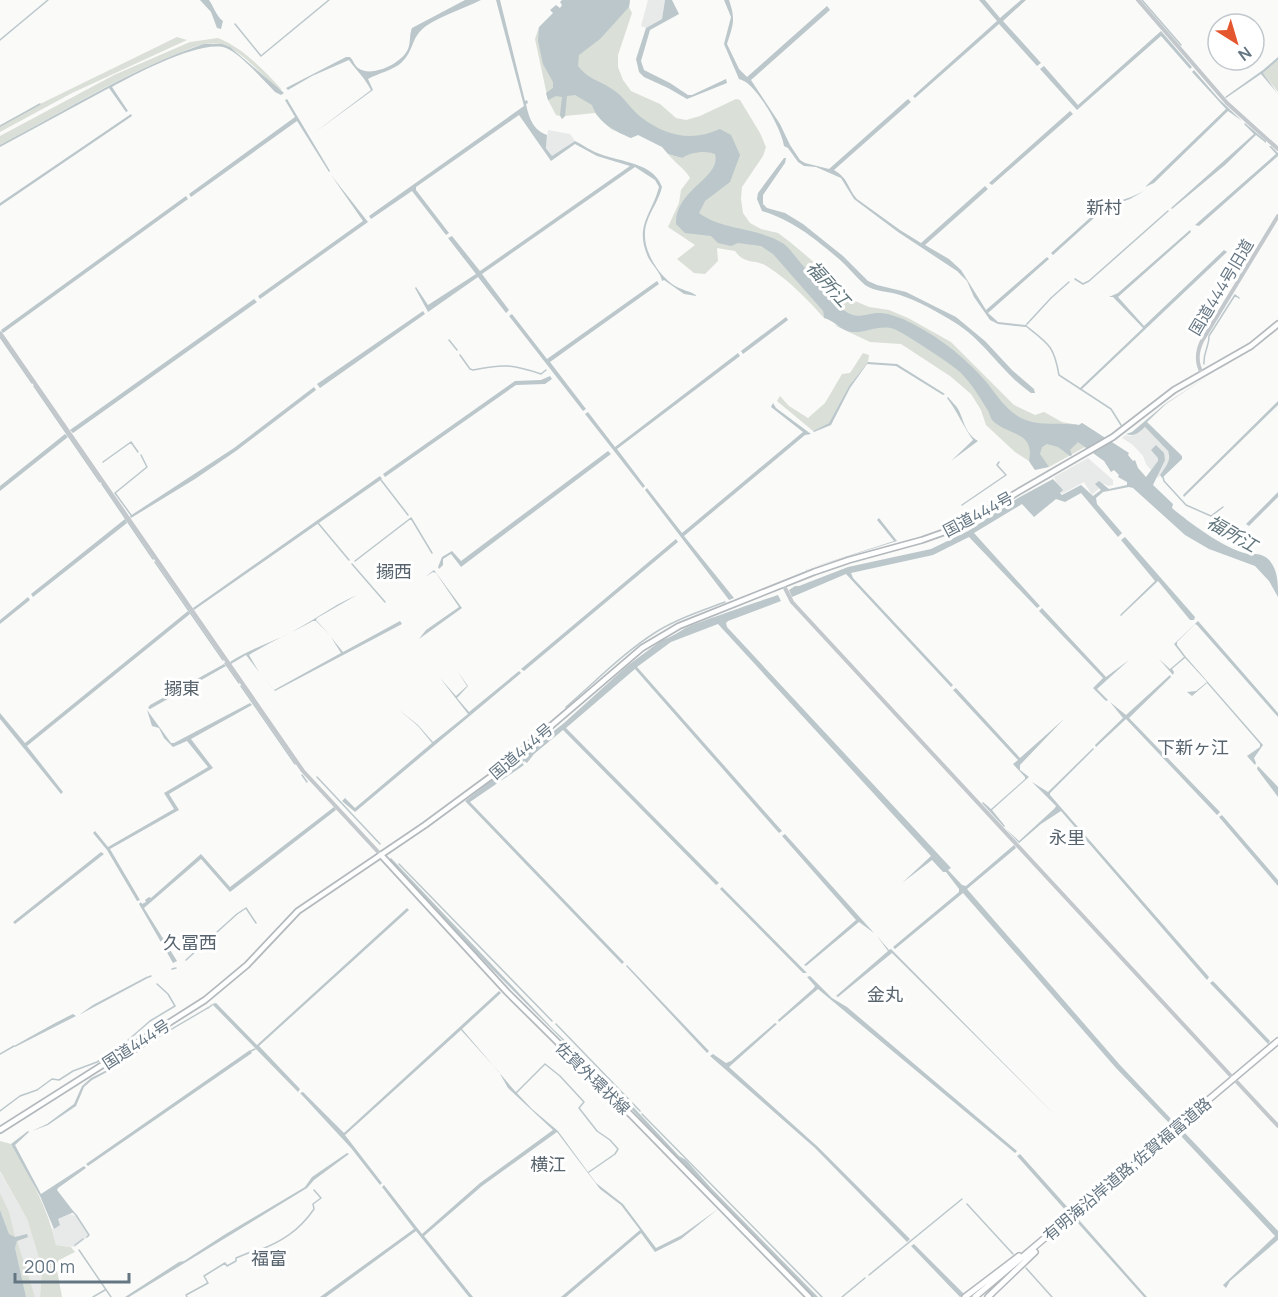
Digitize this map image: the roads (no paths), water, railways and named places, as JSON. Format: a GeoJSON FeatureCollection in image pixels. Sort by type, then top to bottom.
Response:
{"type":"FeatureCollection","features":[{"type":"Feature","properties":{"kind":"highway","name":"有明海沿岸道路;佐賀福富道路"},"geometry":{"type":"LineString","coordinates":[[975,1297],[1278,1041]]}},
{"type":"Feature","properties":{"kind":"highway"},"geometry":{"type":"LineString","coordinates":[[988,1297],[1020,1264],[1064,1226],[1068,1219]]}},
{"type":"Feature","properties":{"kind":"highway"},"geometry":{"type":"LineString","coordinates":[[965,1297],[1022,1253],[1031,1250]]}},
{"type":"Feature","properties":{"kind":"main road"},"geometry":{"type":"LineString","coordinates":[[1202,373],[1251,346],[1278,324]]}},
{"type":"Feature","properties":{"kind":"main road","name":"国道444号"},"geometry":{"type":"LineString","coordinates":[[0,1130],[205,1000],[247,965],[298,911],[497,772],[636,652],[660,635],[783,584],[849,560],[956,528],[1113,437],[1174,390],[1202,373]]}},
{"type":"Feature","properties":{"kind":"main road","name":"佐賀外環状線"},"geometry":{"type":"LineString","coordinates":[[381,855],[507,992],[809,1297]]}},
{"type":"Feature","properties":{"kind":"street"},"geometry":{"type":"LineString","coordinates":[[1138,0],[1227,103],[1278,149]]}},
{"type":"Feature","properties":{"kind":"street","name":"国道444号旧道"},"geometry":{"type":"LineString","coordinates":[[1202,373],[1198,352],[1202,341],[1278,216]]}},
{"type":"Feature","properties":{"kind":"street"},"geometry":{"type":"LineString","coordinates":[[0,333],[303,771],[381,855]]}},
{"type":"Feature","properties":{"kind":"street"},"geometry":{"type":"LineString","coordinates":[[783,584],[792,602],[807,619],[1232,1077]]}},
{"type":"Feature","properties":{"kind":"street"},"geometry":{"type":"LineString","coordinates":[[1237,1082],[1278,1126]]}},
{"type":"Feature","properties":{"kind":"waterway"},"geometry":{"type":"LineString","coordinates":[[0,40],[48,0]]}},
{"type":"Feature","properties":{"kind":"waterway"},"geometry":{"type":"LineString","coordinates":[[235,24],[261,56],[329,0]]}},
{"type":"Feature","properties":{"kind":"waterway"},"geometry":{"type":"LineString","coordinates":[[1142,0],[1181,45]]}},
{"type":"Feature","properties":{"kind":"waterway"},"geometry":{"type":"LineString","coordinates":[[0,126],[40,104]]}},
{"type":"Feature","properties":{"kind":"waterway"},"geometry":{"type":"LineString","coordinates":[[1075,279],[1083,284],[1089,281],[1168,211]]}},
{"type":"Feature","properties":{"kind":"waterway"},"geometry":{"type":"LineString","coordinates":[[1027,324],[1069,282]]}},
{"type":"Feature","properties":{"kind":"waterway"},"geometry":{"type":"LineString","coordinates":[[1204,364],[1209,336],[1235,295],[1239,298]]}},
{"type":"Feature","properties":{"kind":"waterway"},"geometry":{"type":"LineString","coordinates":[[1026,326],[1049,346],[1059,375],[1111,409],[1121,425]]}},
{"type":"Feature","properties":{"kind":"waterway"},"geometry":{"type":"LineString","coordinates":[[0,337],[32,383]]}},
{"type":"Feature","properties":{"kind":"waterway"},"geometry":{"type":"LineString","coordinates":[[449,340],[457,350]]}},
{"type":"Feature","properties":{"kind":"waterway"},"geometry":{"type":"LineString","coordinates":[[460,355],[473,370],[500,366],[522,368],[541,374],[546,370]]}},
{"type":"Feature","properties":{"kind":"waterway"},"geometry":{"type":"LineString","coordinates":[[34,386],[100,482]]}},
{"type":"Feature","properties":{"kind":"waterway"},"geometry":{"type":"LineString","coordinates":[[103,462],[131,442],[138,452]]}},
{"type":"Feature","properties":{"kind":"waterway"},"geometry":{"type":"LineString","coordinates":[[131,515],[115,493],[147,467],[141,455]]}},
{"type":"Feature","properties":{"kind":"waterway"},"geometry":{"type":"LineString","coordinates":[[962,505],[1006,475],[997,465],[999,462]]}},
{"type":"Feature","properties":{"kind":"waterway","name":"福所江"},"geometry":{"type":"LineString","coordinates":[[1163,477],[1186,505],[1211,516],[1223,507]]}},
{"type":"Feature","properties":{"kind":"waterway"},"geometry":{"type":"LineString","coordinates":[[381,480],[408,515]]}},
{"type":"Feature","properties":{"kind":"waterway"},"geometry":{"type":"LineString","coordinates":[[102,484],[153,559]]}},
{"type":"Feature","properties":{"kind":"waterway"},"geometry":{"type":"LineString","coordinates":[[355,561],[411,518],[432,553]]}},
{"type":"Feature","properties":{"kind":"waterway"},"geometry":{"type":"LineString","coordinates":[[318,523],[349,560]]}},
{"type":"Feature","properties":{"kind":"waterway"},"geometry":{"type":"LineString","coordinates":[[155,562],[223,660]]}},
{"type":"Feature","properties":{"kind":"waterway"},"geometry":{"type":"LineString","coordinates":[[352,564],[385,602]]}},
{"type":"Feature","properties":{"kind":"waterway"},"geometry":{"type":"LineString","coordinates":[[566,707],[621,658],[656,632],[681,619],[725,602]]}},
{"type":"Feature","properties":{"kind":"waterway"},"geometry":{"type":"LineString","coordinates":[[225,663],[239,683]]}},
{"type":"Feature","properties":{"kind":"waterway"},"geometry":{"type":"LineString","coordinates":[[241,686],[295,764]]}},
{"type":"Feature","properties":{"kind":"waterway"},"geometry":{"type":"LineString","coordinates":[[302,775],[307,782]]}},
{"type":"Feature","properties":{"kind":"waterway"},"geometry":{"type":"LineString","coordinates":[[317,777],[380,844]]}},
{"type":"Feature","properties":{"kind":"waterway"},"geometry":{"type":"LineString","coordinates":[[399,864],[552,1021]]}},
{"type":"Feature","properties":{"kind":"waterway"},"geometry":{"type":"LineString","coordinates":[[186,960],[246,908],[256,923]]}},
{"type":"Feature","properties":{"kind":"waterway"},"geometry":{"type":"LineString","coordinates":[[172,969],[176,968]]}},
{"type":"Feature","properties":{"kind":"waterway"},"geometry":{"type":"LineString","coordinates":[[146,978],[151,976]]}},
{"type":"Feature","properties":{"kind":"waterway"},"geometry":{"type":"LineString","coordinates":[[0,1111],[20,1096],[37,1090],[52,1079],[59,1080],[73,1071],[97,1062],[118,1049],[150,1021],[175,1006],[168,994],[157,984]]}},
{"type":"Feature","properties":{"kind":"waterway"},"geometry":{"type":"LineString","coordinates":[[208,1008],[212,1005]]}},
{"type":"Feature","properties":{"kind":"waterway"},"geometry":{"type":"LineString","coordinates":[[556,1024],[640,1111]]}},
{"type":"Feature","properties":{"kind":"waterway"},"geometry":{"type":"LineString","coordinates":[[0,1054],[14,1046]]}},
{"type":"Feature","properties":{"kind":"waterway"},"geometry":{"type":"LineString","coordinates":[[251,1051],[255,1049]]}},
{"type":"Feature","properties":{"kind":"waterway"},"geometry":{"type":"LineString","coordinates":[[516,1093],[545,1064],[560,1076],[584,1102],[579,1108],[597,1131],[618,1149],[615,1154],[589,1172]]}},
{"type":"Feature","properties":{"kind":"waterway"},"geometry":{"type":"LineString","coordinates":[[642,1114],[822,1297]]}},
{"type":"Feature","properties":{"kind":"waterway"},"geometry":{"type":"LineString","coordinates":[[187,1297],[186,1295],[208,1283],[204,1276],[225,1263],[227,1266],[236,1261],[236,1258],[274,1244],[296,1230],[314,1209],[313,1204],[321,1198],[314,1190]]}},
{"type":"Feature","properties":{"kind":"waterway"},"geometry":{"type":"LineString","coordinates":[[869,1275],[962,1199]]}},
{"type":"Feature","properties":{"kind":"waterway"},"geometry":{"type":"LineString","coordinates":[[967,1204],[1013,1254]]}},
{"type":"Feature","properties":{"kind":"waterway"},"geometry":{"type":"LineString","coordinates":[[73,1212],[89,1235],[87,1237]]}},
{"type":"Feature","properties":{"kind":"waterway"},"geometry":{"type":"LineString","coordinates":[[75,1245],[83,1239]]}},
{"type":"Feature","properties":{"kind":"waterway"},"geometry":{"type":"LineString","coordinates":[[79,1250],[111,1297]]}},
{"type":"Feature","properties":{"kind":"waterway"},"geometry":{"type":"LineString","coordinates":[[1026,1268],[1052,1297]]}},
{"type":"Feature","properties":{"kind":"waterway"},"geometry":{"type":"LineString","coordinates":[[842,1297],[865,1278]]}},
{"type":"Feature","properties":{"kind":"waterway"},"geometry":{"type":"LineString","coordinates":[[93,1297],[105,1290]]}},
{"type":"Feature","properties":{"kind":"district","name":"新村"},"geometry":{"type":"Point","coordinates":[1104,208]}},
{"type":"Feature","properties":{"kind":"district","name":"搦西"},"geometry":{"type":"Point","coordinates":[394,572]}},
{"type":"Feature","properties":{"kind":"district","name":"搦東"},"geometry":{"type":"Point","coordinates":[182,689]}},
{"type":"Feature","properties":{"kind":"district","name":"下新ヶ江"},"geometry":{"type":"Point","coordinates":[1193,748]}},
{"type":"Feature","properties":{"kind":"district","name":"永里"},"geometry":{"type":"Point","coordinates":[1067,838]}},
{"type":"Feature","properties":{"kind":"district","name":"久冨西"},"geometry":{"type":"Point","coordinates":[190,943]}},
{"type":"Feature","properties":{"kind":"district","name":"金丸"},"geometry":{"type":"Point","coordinates":[885,995]}},
{"type":"Feature","properties":{"kind":"district","name":"横江"},"geometry":{"type":"Point","coordinates":[548,1165]}},
{"type":"Feature","properties":{"kind":"district","name":"福富"},"geometry":{"type":"Point","coordinates":[269,1259]}}]}
